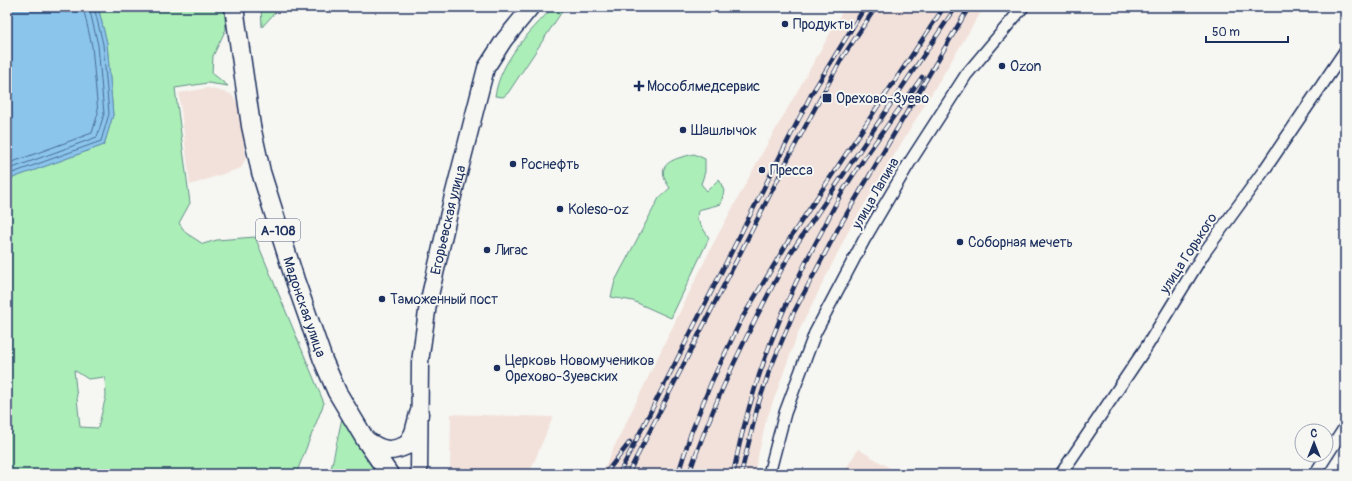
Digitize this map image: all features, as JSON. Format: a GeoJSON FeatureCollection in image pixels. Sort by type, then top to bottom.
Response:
{"type":"FeatureCollection","features":[{"type":"Feature","properties":{"kind":"highway","name":"Мадонская улица"},"geometry":{"type":"LineString","coordinates":[[234,7],[251,126],[274,219],[323,360],[337,392],[365,439],[389,474]]}},
{"type":"Feature","properties":{"kind":"highway"},"geometry":{"type":"LineString","coordinates":[[365,439],[378,448],[387,451],[406,446],[414,433],[419,414]]}},
{"type":"Feature","properties":{"kind":"main road","name":"Егорьевская улица"},"geometry":{"type":"LineString","coordinates":[[419,474],[420,362],[428,304],[452,200],[486,68],[504,40],[531,7]]}},
{"type":"Feature","properties":{"kind":"street","name":"улица Лапина"},"geometry":{"type":"LineString","coordinates":[[769,474],[785,413],[815,332],[864,240],[908,165],[966,75],[1023,7]]}},
{"type":"Feature","properties":{"kind":"street","name":"улица Горького"},"geometry":{"type":"LineString","coordinates":[[1061,474],[1147,346],[1204,253],[1265,169],[1345,52]]}},
{"type":"Feature","properties":{"kind":"street"},"geometry":{"type":"LineString","coordinates":[[1315,474],[1345,427]]}},
{"type":"Feature","properties":{"kind":"shaded area"},"geometry":{"type":"Polygon","coordinates":[[[845,7],[984,7],[850,228],[798,333],[766,421],[754,474],[665,474],[666,469],[663,474],[601,474],[712,246],[760,157],[845,7]]]}},
{"type":"Feature","properties":{"kind":"shaded area"},"geometry":{"type":"Polygon","coordinates":[[[208,88],[231,94],[238,104],[246,158],[241,168],[190,185],[179,93],[208,88]]]}},
{"type":"Feature","properties":{"kind":"shaded area"},"geometry":{"type":"Polygon","coordinates":[[[451,414],[553,417],[529,474],[450,474],[451,414]]]}},
{"type":"Feature","properties":{"kind":"shaded area"},"geometry":{"type":"Polygon","coordinates":[[[858,449],[900,474],[843,474],[858,449]]]}},
{"type":"Feature","properties":{"kind":"green space"},"geometry":{"type":"Polygon","coordinates":[[[98,7],[224,7],[226,29],[213,56],[212,73],[228,86],[208,83],[175,88],[190,203],[179,223],[186,233],[203,244],[217,240],[255,237],[324,403],[296,474],[7,474],[7,180],[104,145],[113,115],[107,43],[98,7]],[[74,370],[80,427],[98,428],[106,396],[105,377],[88,379],[74,370]]]}},
{"type":"Feature","properties":{"kind":"green space"},"geometry":{"type":"Polygon","coordinates":[[[261,7],[280,7],[262,27],[261,7]]]}},
{"type":"Feature","properties":{"kind":"green space"},"geometry":{"type":"Polygon","coordinates":[[[553,7],[565,7],[508,93],[503,97],[495,96],[503,70],[517,47],[553,7]]]}},
{"type":"Feature","properties":{"kind":"green space"},"geometry":{"type":"Polygon","coordinates":[[[694,154],[705,159],[705,172],[701,184],[707,191],[719,179],[724,191],[721,204],[698,210],[697,219],[709,238],[671,318],[633,301],[611,297],[615,281],[659,198],[670,188],[664,177],[663,171],[665,167],[673,160],[694,154]]]}},
{"type":"Feature","properties":{"kind":"green space"},"geometry":{"type":"Polygon","coordinates":[[[342,418],[378,474],[330,474],[342,418]]]}},
{"type":"Feature","properties":{"kind":"water"},"geometry":{"type":"Polygon","coordinates":[[[7,7],[98,7],[107,43],[113,115],[104,145],[7,180],[7,7]]]}},
{"type":"Feature","properties":{"kind":"railway"},"geometry":{"type":"LineString","coordinates":[[619,474],[812,93],[865,7]]}},
{"type":"Feature","properties":{"kind":"railway"},"geometry":{"type":"LineString","coordinates":[[628,474],[791,153],[842,58],[876,7]]}},
{"type":"Feature","properties":{"kind":"railway"},"geometry":{"type":"LineString","coordinates":[[678,474],[691,433],[711,383],[741,320],[792,235],[944,7]]}},
{"type":"Feature","properties":{"kind":"railway"},"geometry":{"type":"LineString","coordinates":[[689,474],[722,389],[761,307],[790,254],[956,7]]}},
{"type":"Feature","properties":{"kind":"railway"},"geometry":{"type":"LineString","coordinates":[[741,474],[758,405],[769,372],[794,312],[839,227],[969,7]]}},
{"type":"Feature","properties":{"kind":"railway"},"geometry":{"type":"LineString","coordinates":[[733,474],[748,411],[768,349],[793,289],[844,189],[922,77]]}},
{"type":"Feature","properties":{"kind":"railway"},"geometry":{"type":"LineString","coordinates":[[605,474],[630,442]]}},
{"type":"Feature","properties":{"kind":"place","name":"Продукты"},"geometry":{"type":"Point","coordinates":[785,24]}},
{"type":"Feature","properties":{"kind":"place","name":"Ozon"},"geometry":{"type":"Point","coordinates":[1002,66]}},
{"type":"Feature","properties":{"kind":"place","name":"Мособлмедсервис"},"geometry":{"type":"Point","coordinates":[639,86]}},
{"type":"Feature","properties":{"kind":"place","name":"Орехово-Зуево"},"geometry":{"type":"Point","coordinates":[827,98]}},
{"type":"Feature","properties":{"kind":"place","name":"Шашлычок"},"geometry":{"type":"Point","coordinates":[683,130]}},
{"type":"Feature","properties":{"kind":"place","name":"Роснефть"},"geometry":{"type":"Point","coordinates":[513,164]}},
{"type":"Feature","properties":{"kind":"place","name":"Пресса"},"geometry":{"type":"Point","coordinates":[762,170]}},
{"type":"Feature","properties":{"kind":"place","name":"Koleso-oz"},"geometry":{"type":"Point","coordinates":[560,209]}},
{"type":"Feature","properties":{"kind":"place","name":"Соборная мечеть"},"geometry":{"type":"Point","coordinates":[960,242]}},
{"type":"Feature","properties":{"kind":"place","name":"Лигас"},"geometry":{"type":"Point","coordinates":[487,250]}},
{"type":"Feature","properties":{"kind":"place","name":"Таможенный пост"},"geometry":{"type":"Point","coordinates":[382,299]}},
{"type":"Feature","properties":{"kind":"place","name":"Церковь Новомучеников Орехово-Зуевских"},"geometry":{"type":"Point","coordinates":[497,368]}}]}
